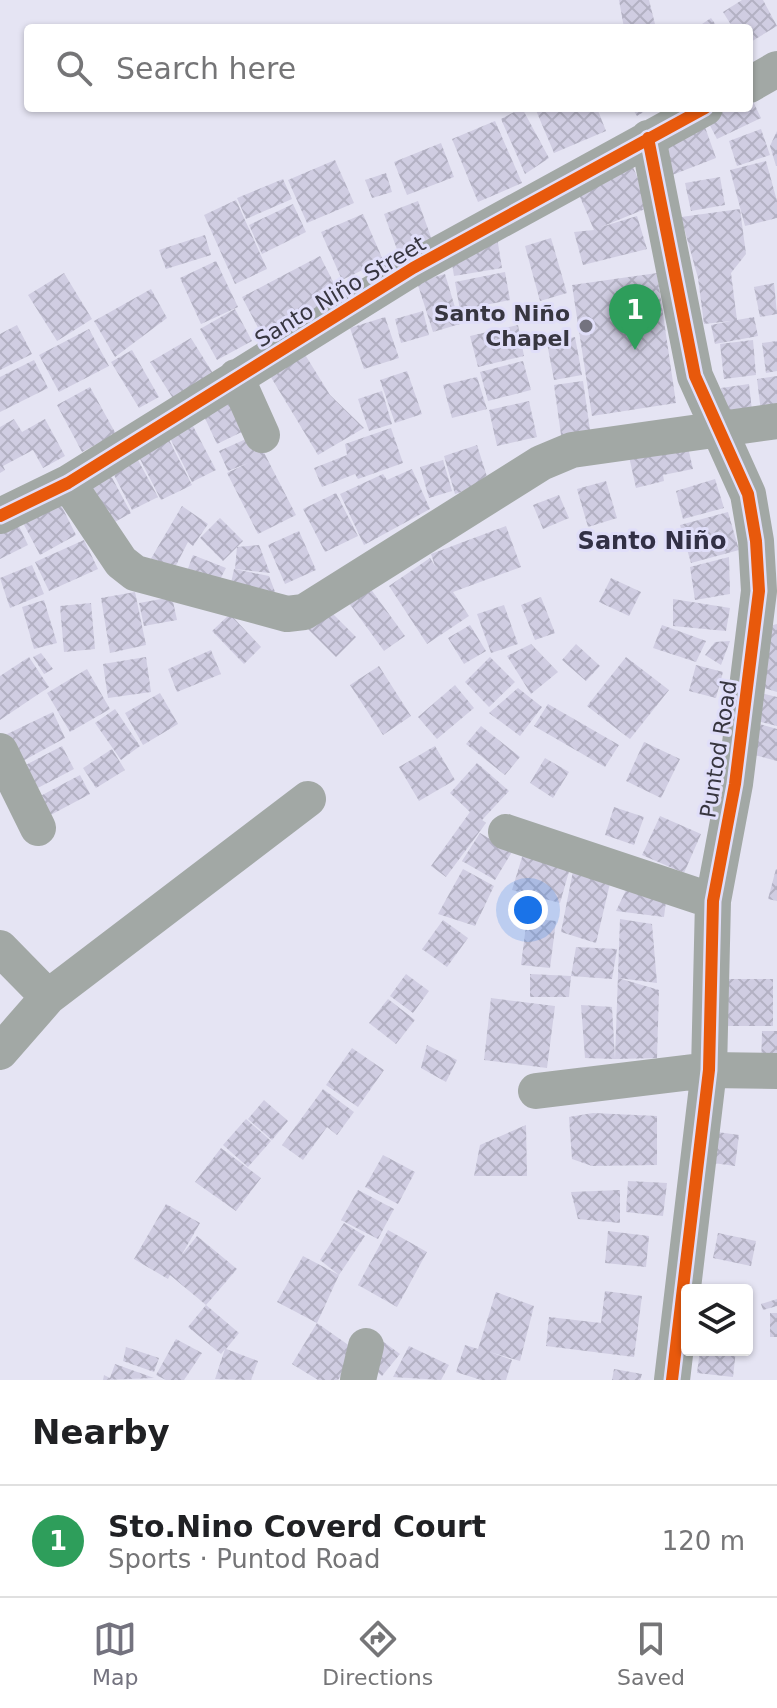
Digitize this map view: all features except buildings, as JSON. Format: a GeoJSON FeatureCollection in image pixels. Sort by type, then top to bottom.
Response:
{"type":"FeatureCollection","features":[{"type":"Feature","properties":{"kind":"street"},"geometry":{"type":"LineString","coordinates":[[753,83],[777,69]]}},
{"type":"Feature","properties":{"kind":"street","name":"Santo Niño Street"},"geometry":{"type":"LineString","coordinates":[[0,516],[68,483],[413,268],[697,112]]}},
{"type":"Feature","properties":{"kind":"street","name":"Puntod Road"},"geometry":{"type":"LineString","coordinates":[[648,138],[695,376],[748,494],[767,622],[713,901],[709,1070],[672,1380]]}},
{"type":"Feature","properties":{"kind":"street"},"geometry":{"type":"LineString","coordinates":[[236,377],[262,435]]}},
{"type":"Feature","properties":{"kind":"street"},"geometry":{"type":"LineString","coordinates":[[68,483],[121,562],[135,573],[268,610],[296,613],[304,612],[541,463],[595,446],[777,421]]}},
{"type":"Feature","properties":{"kind":"street"},"geometry":{"type":"LineString","coordinates":[[0,751],[38,828]]}},
{"type":"Feature","properties":{"kind":"street"},"geometry":{"type":"LineString","coordinates":[[0,1052],[48,997],[308,799]]}},
{"type":"Feature","properties":{"kind":"street"},"geometry":{"type":"LineString","coordinates":[[506,832],[713,901]]}},
{"type":"Feature","properties":{"kind":"street"},"geometry":{"type":"LineString","coordinates":[[0,948],[48,997]]}},
{"type":"Feature","properties":{"kind":"street"},"geometry":{"type":"LineString","coordinates":[[536,1091],[709,1070],[777,1071]]}},
{"type":"Feature","properties":{"kind":"cycle path"},"geometry":{"type":"LineString","coordinates":[[0,516],[68,483],[413,268],[698,112]]}},
{"type":"Feature","properties":{"kind":"cycle path"},"geometry":{"type":"LineString","coordinates":[[648,138],[695,376],[748,494],[756,541],[759,591],[735,784],[713,901],[709,1070],[672,1380]]}},
{"type":"Feature","properties":{"kind":"place","name":"Santo Niño Chapel"},"geometry":{"type":"Point","coordinates":[586,326]}},
{"type":"Feature","properties":{"kind":"place","name":"Sto.Nino Coverd Court"},"geometry":{"type":"Point","coordinates":[635,350]}},
{"type":"Feature","properties":{"kind":"district","name":"Santo Niño"},"geometry":{"type":"Point","coordinates":[652,541]}}]}
